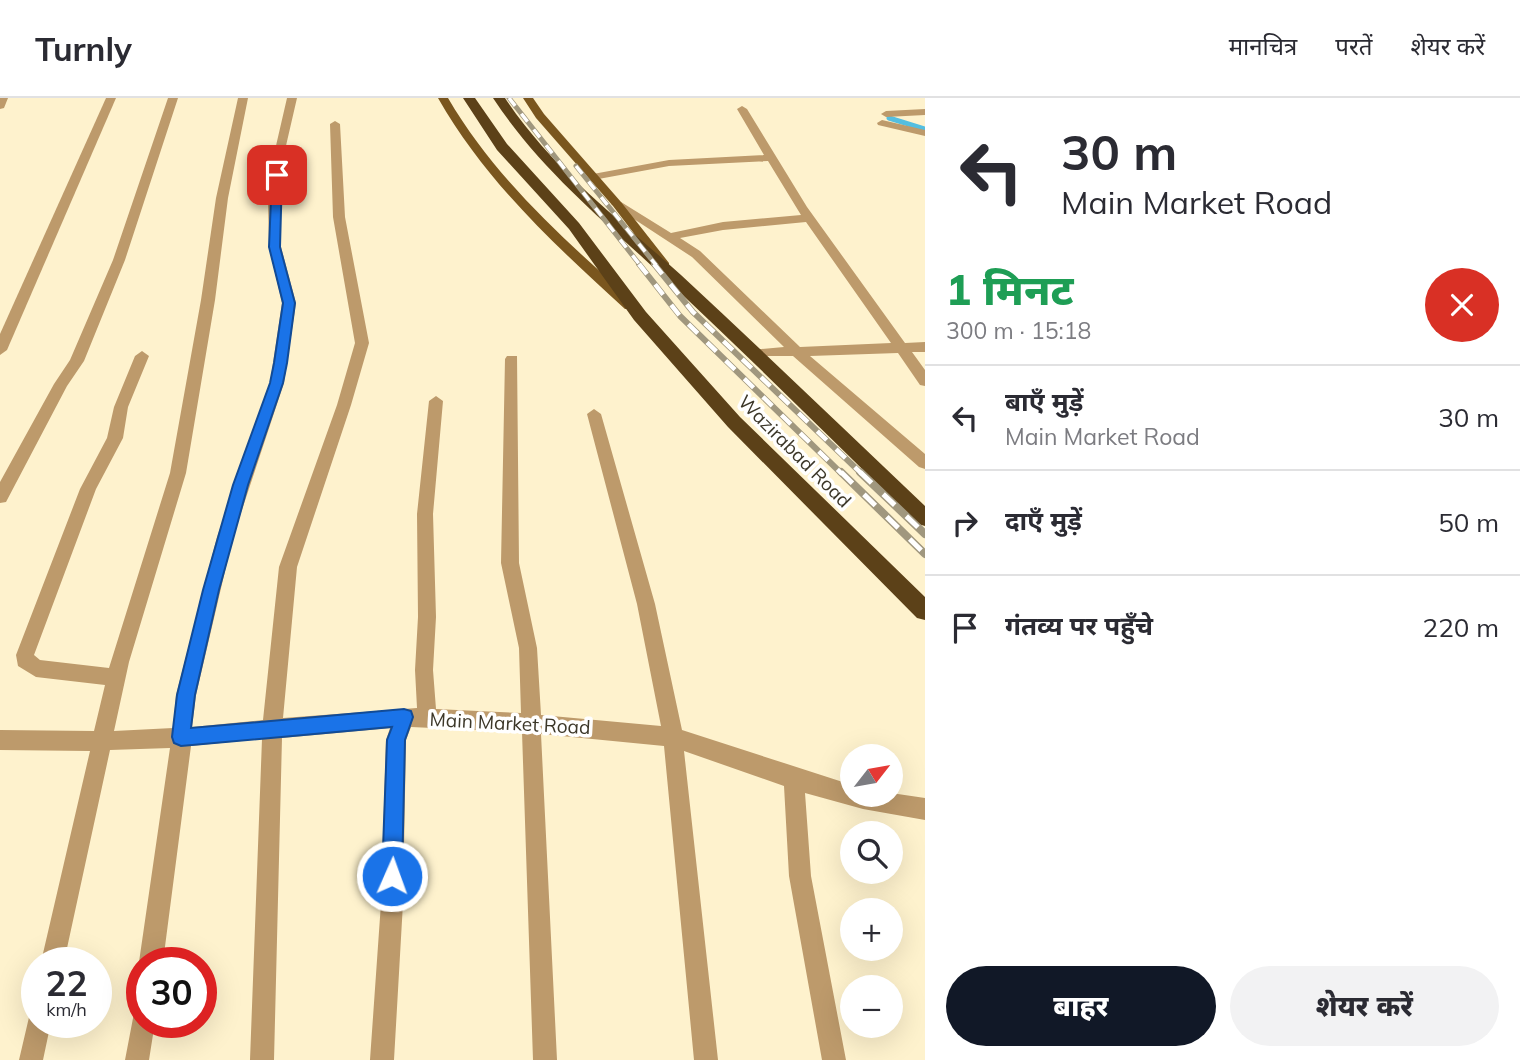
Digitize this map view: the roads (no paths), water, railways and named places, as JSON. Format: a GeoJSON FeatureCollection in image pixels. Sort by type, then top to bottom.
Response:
{"type":"FeatureCollection","features":[{"type":"Feature","properties":{"kind":"highway","name":"Wazirabad Road"},"geometry":{"type":"LineString","coordinates":[[469,98],[496,139],[574,226],[640,316],[734,422],[925,611]]}},
{"type":"Feature","properties":{"kind":"highway"},"geometry":{"type":"LineString","coordinates":[[499,98],[529,140],[561,174],[754,353],[925,518]]}},
{"type":"Feature","properties":{"kind":"main road","name":"Wazirabad Road"},"geometry":{"type":"LineString","coordinates":[[443,98],[457,125],[513,199],[640,316]]}},
{"type":"Feature","properties":{"kind":"main road"},"geometry":{"type":"LineString","coordinates":[[528,98],[540,116],[617,204],[674,278]]}},
{"type":"Feature","properties":{"kind":"street"},"geometry":{"type":"LineString","coordinates":[[0,106],[3,98]]}},
{"type":"Feature","properties":{"kind":"street"},"geometry":{"type":"LineString","coordinates":[[0,351],[111,98]]}},
{"type":"Feature","properties":{"kind":"street"},"geometry":{"type":"LineString","coordinates":[[0,497],[61,384],[78,362],[119,260],[173,98]]}},
{"type":"Feature","properties":{"kind":"street"},"geometry":{"type":"LineString","coordinates":[[55,947],[116,678],[178,473],[222,198],[243,98]]}},
{"type":"Feature","properties":{"kind":"street"},"geometry":{"type":"LineString","coordinates":[[153,947],[173,817],[186,695],[215,576],[241,485],[277,383],[281,359],[289,303],[275,247],[274,200],[280,150],[292,98]]}},
{"type":"Feature","properties":{"kind":"street"},"geometry":{"type":"LineString","coordinates":[[742,109],[809,218],[925,381]]}},
{"type":"Feature","properties":{"kind":"street"},"geometry":{"type":"LineString","coordinates":[[925,112],[886,114],[925,123]]}},
{"type":"Feature","properties":{"kind":"street"},"geometry":{"type":"LineString","coordinates":[[882,123],[925,133]]}},
{"type":"Feature","properties":{"kind":"street"},"geometry":{"type":"LineString","coordinates":[[262,1060],[272,729],[288,567],[344,405],[362,343],[339,217],[335,124]]}},
{"type":"Feature","properties":{"kind":"street"},"geometry":{"type":"LineString","coordinates":[[593,177],[668,163],[771,158]]}},
{"type":"Feature","properties":{"kind":"street"},"geometry":{"type":"LineString","coordinates":[[617,204],[696,254],[797,352],[925,463]]}},
{"type":"Feature","properties":{"kind":"street"},"geometry":{"type":"LineString","coordinates":[[669,237],[723,226],[809,218]]}},
{"type":"Feature","properties":{"kind":"street"},"geometry":{"type":"LineString","coordinates":[[754,353],[925,347]]}},
{"type":"Feature","properties":{"kind":"street"},"geometry":{"type":"LineString","coordinates":[[116,678],[36,668],[25,660],[25,655],[88,489],[115,438],[121,407],[142,356]]}},
{"type":"Feature","properties":{"kind":"street"},"geometry":{"type":"LineString","coordinates":[[512,359],[510,563],[528,648],[545,1060]]}},
{"type":"Feature","properties":{"kind":"street"},"geometry":{"type":"LineString","coordinates":[[382,1060],[392,903],[396,740],[416,718],[424,670],[427,617],[425,514],[436,401]]}},
{"type":"Feature","properties":{"kind":"street"},"geometry":{"type":"LineString","coordinates":[[594,414],[646,604],[673,737],[706,1060]]}},
{"type":"Feature","properties":{"kind":"street","name":"Main Market Road"},"geometry":{"type":"LineString","coordinates":[[0,740],[100,741],[181,737],[416,718],[529,723],[673,737],[794,779],[863,799],[925,809]]}},
{"type":"Feature","properties":{"kind":"street"},"geometry":{"type":"LineString","coordinates":[[794,779],[800,876],[834,1060]]}},
{"type":"Feature","properties":{"kind":"street"},"geometry":{"type":"LineString","coordinates":[[31,1060],[36,1038]]}},
{"type":"Feature","properties":{"kind":"street"},"geometry":{"type":"LineString","coordinates":[[137,1060],[140,1038]]}},
{"type":"Feature","properties":{"kind":"waterway"},"geometry":{"type":"LineString","coordinates":[[889,118],[925,129]]}},
{"type":"Feature","properties":{"kind":"railway"},"geometry":{"type":"LineString","coordinates":[[509,98],[640,265]]}},
{"type":"Feature","properties":{"kind":"railway"},"geometry":{"type":"LineString","coordinates":[[576,166],[656,265]]}},
{"type":"Feature","properties":{"kind":"railway"},"geometry":{"type":"LineString","coordinates":[[639,264],[680,316],[842,474]]}},
{"type":"Feature","properties":{"kind":"railway"},"geometry":{"type":"LineString","coordinates":[[654,264],[693,312],[862,474]]}},
{"type":"Feature","properties":{"kind":"railway"},"geometry":{"type":"LineString","coordinates":[[841,472],[925,554]]}},
{"type":"Feature","properties":{"kind":"railway"},"geometry":{"type":"LineString","coordinates":[[860,472],[925,534]]}}]}
